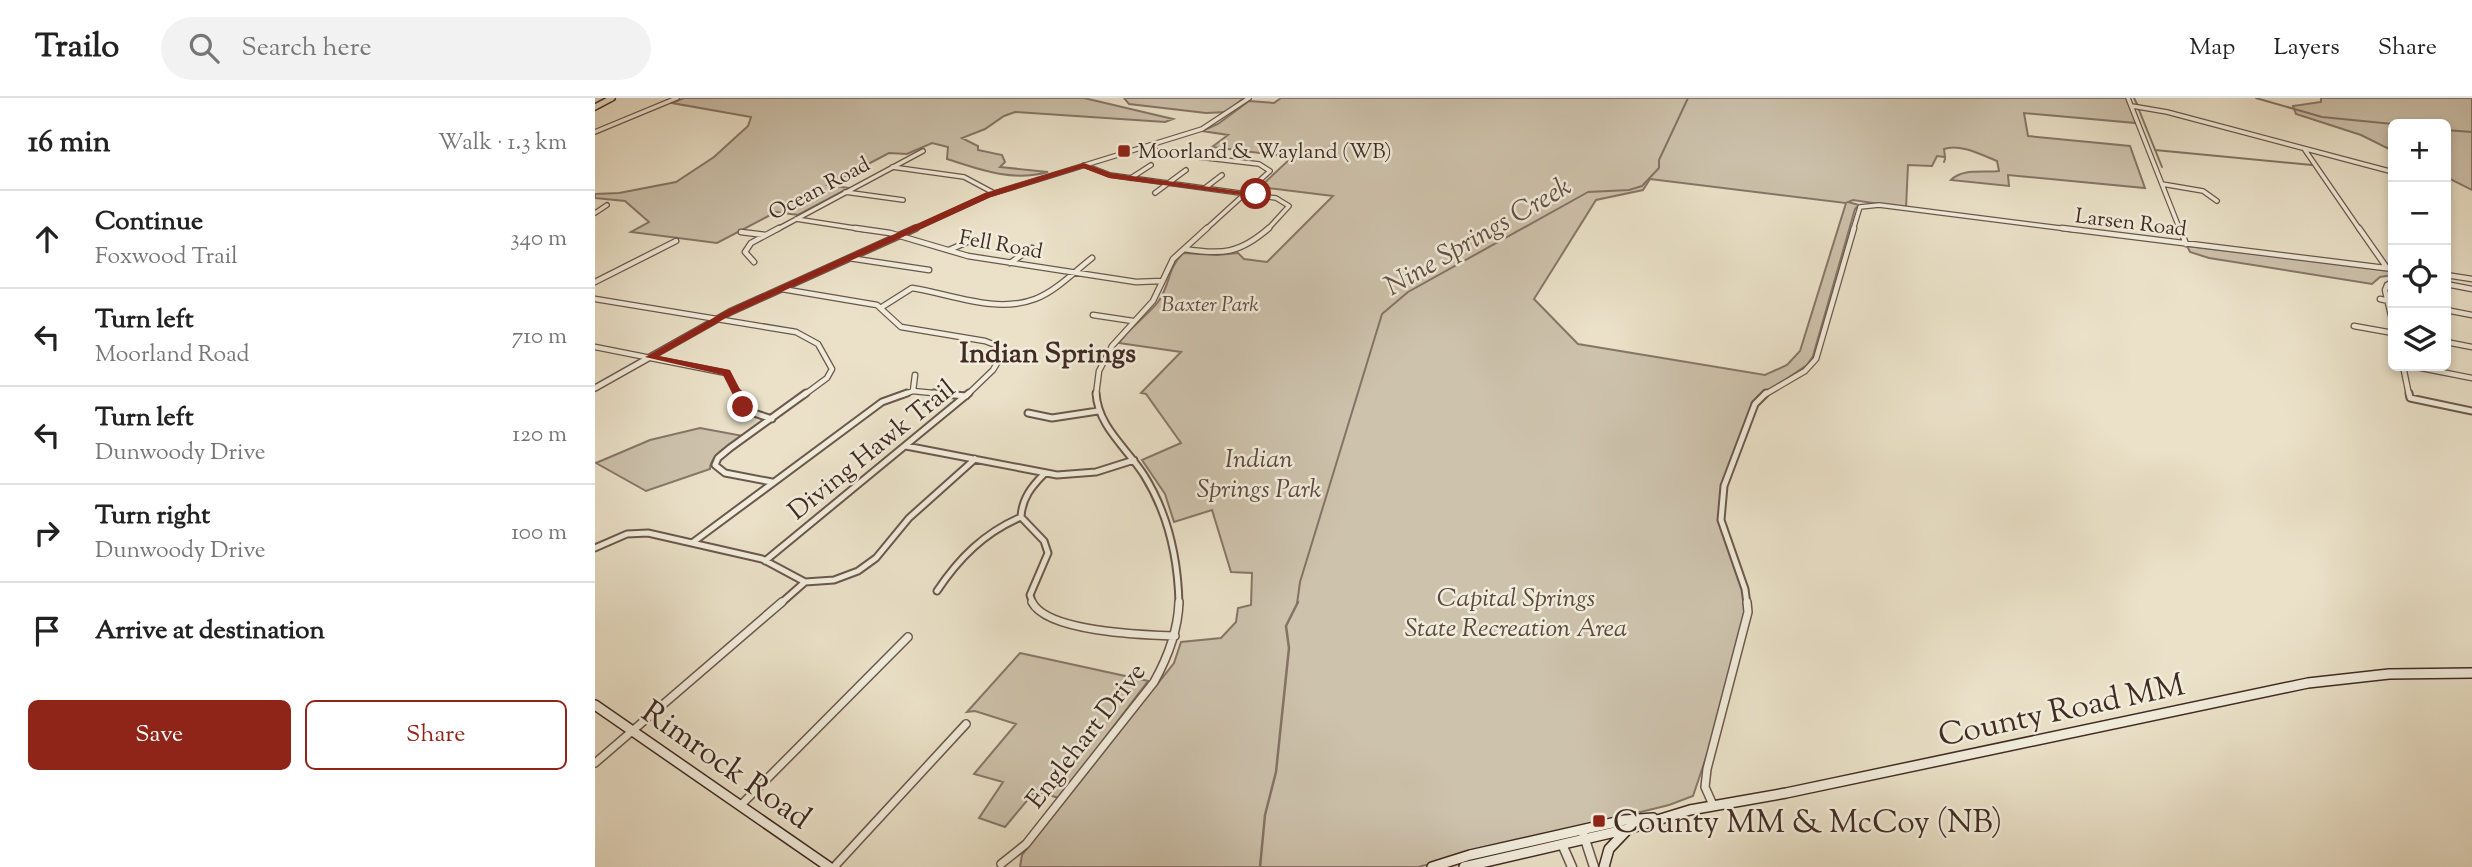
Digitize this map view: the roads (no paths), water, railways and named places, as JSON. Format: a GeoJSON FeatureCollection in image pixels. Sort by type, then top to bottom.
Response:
{"type":"FeatureCollection","features":[{"type":"Feature","properties":{"kind":"highway"},"geometry":{"type":"LineString","coordinates":[[595,104],[600,98]]}},
{"type":"Feature","properties":{"kind":"highway"},"geometry":{"type":"LineString","coordinates":[[595,104],[611,98]]}},
{"type":"Feature","properties":{"kind":"main road","name":"County Road MM"},"geometry":{"type":"LineString","coordinates":[[1432,867],[1561,839],[1628,829],[1713,805],[1786,793],[2308,683],[2389,674],[2472,673]]}},
{"type":"Feature","properties":{"kind":"main road","name":"Rimrock Road"},"geometry":{"type":"LineString","coordinates":[[595,705],[831,867]]}},
{"type":"Feature","properties":{"kind":"main road","name":"County Road MM"},"geometry":{"type":"LineString","coordinates":[[1583,835],[1625,820],[1664,817]]}},
{"type":"Feature","properties":{"kind":"main road"},"geometry":{"type":"LineString","coordinates":[[1604,867],[1609,849],[1628,829]]}},
{"type":"Feature","properties":{"kind":"main road","name":"County Road MM"},"geometry":{"type":"LineString","coordinates":[[1464,867],[1561,839]]}},
{"type":"Feature","properties":{"kind":"street"},"geometry":{"type":"LineString","coordinates":[[595,132],[677,98]]}},
{"type":"Feature","properties":{"kind":"street"},"geometry":{"type":"LineString","coordinates":[[595,388],[716,319],[899,235],[994,193],[1208,127],[1249,98]]}},
{"type":"Feature","properties":{"kind":"street"},"geometry":{"type":"LineString","coordinates":[[2128,98],[2186,244]]}},
{"type":"Feature","properties":{"kind":"street"},"geometry":{"type":"LineString","coordinates":[[2131,106],[2167,112],[2388,171]]}},
{"type":"Feature","properties":{"kind":"street"},"geometry":{"type":"LineString","coordinates":[[1028,413],[1052,418],[1098,411],[1096,389],[1102,366],[1117,339],[1157,297],[1168,265],[1269,174],[1269,169],[1259,164],[1159,152],[1143,147]]}},
{"type":"Feature","properties":{"kind":"street"},"geometry":{"type":"LineString","coordinates":[[2303,149],[2310,154],[2387,268]]}},
{"type":"Feature","properties":{"kind":"street","name":"Ocean Road"},"geometry":{"type":"LineString","coordinates":[[754,262],[747,255],[747,248],[765,235],[923,150]]}},
{"type":"Feature","properties":{"kind":"street"},"geometry":{"type":"LineString","coordinates":[[1084,165],[1100,173],[1281,199],[1289,206],[1281,217],[1248,247],[1219,253],[1184,249]]}},
{"type":"Feature","properties":{"kind":"street"},"geometry":{"type":"LineString","coordinates":[[1131,178],[1151,165]]}},
{"type":"Feature","properties":{"kind":"street"},"geometry":{"type":"LineString","coordinates":[[892,167],[964,177],[994,193]]}},
{"type":"Feature","properties":{"kind":"street"},"geometry":{"type":"LineString","coordinates":[[1155,193],[1186,170]]}},
{"type":"Feature","properties":{"kind":"street"},"geometry":{"type":"LineString","coordinates":[[1205,188],[1222,174]]}},
{"type":"Feature","properties":{"kind":"street"},"geometry":{"type":"LineString","coordinates":[[2162,184],[2203,191],[2217,201]]}},
{"type":"Feature","properties":{"kind":"street"},"geometry":{"type":"LineString","coordinates":[[845,192],[903,200]]}},
{"type":"Feature","properties":{"kind":"street"},"geometry":{"type":"LineString","coordinates":[[595,213],[607,205]]}},
{"type":"Feature","properties":{"kind":"street"},"geometry":{"type":"LineString","coordinates":[[1713,805],[1705,787],[1705,778],[1748,612],[1745,589],[1721,520],[1724,486],[1755,404],[1767,391],[1805,371],[1815,360],[1859,209],[1865,205]]}},
{"type":"Feature","properties":{"kind":"street","name":"Larsen Road"},"geometry":{"type":"LineString","coordinates":[[1865,205],[2387,268]]}},
{"type":"Feature","properties":{"kind":"street","name":"Fell Road"},"geometry":{"type":"LineString","coordinates":[[796,219],[899,235],[949,250],[1010,262],[1136,282],[1162,281]]}},
{"type":"Feature","properties":{"kind":"street"},"geometry":{"type":"LineString","coordinates":[[741,232],[765,235]]}},
{"type":"Feature","properties":{"kind":"street"},"geometry":{"type":"LineString","coordinates":[[595,282],[676,240]]}},
{"type":"Feature","properties":{"kind":"street"},"geometry":{"type":"LineString","coordinates":[[949,250],[972,240]]}},
{"type":"Feature","properties":{"kind":"street"},"geometry":{"type":"LineString","coordinates":[[1010,262],[1032,248]]}},
{"type":"Feature","properties":{"kind":"street"},"geometry":{"type":"LineString","coordinates":[[849,258],[929,270]]}},
{"type":"Feature","properties":{"kind":"street"},"geometry":{"type":"LineString","coordinates":[[882,307],[912,288],[998,304],[1025,302],[1044,294],[1092,258]]}},
{"type":"Feature","properties":{"kind":"street"},"geometry":{"type":"LineString","coordinates":[[2451,276],[2472,278]]}},
{"type":"Feature","properties":{"kind":"street"},"geometry":{"type":"LineString","coordinates":[[2451,286],[2472,289]]}},
{"type":"Feature","properties":{"kind":"street"},"geometry":{"type":"LineString","coordinates":[[781,289],[868,302],[882,307],[887,317],[901,327],[985,341],[999,346],[1003,353],[998,363]]}},
{"type":"Feature","properties":{"kind":"street"},"geometry":{"type":"LineString","coordinates":[[595,299],[802,334],[818,344],[832,369],[821,384],[730,448],[718,458],[715,465],[725,473],[772,482]]}},
{"type":"Feature","properties":{"kind":"street"},"geometry":{"type":"LineString","coordinates":[[2380,301],[2388,302]]}},
{"type":"Feature","properties":{"kind":"street"},"geometry":{"type":"LineString","coordinates":[[2451,313],[2472,317]]}},
{"type":"Feature","properties":{"kind":"street"},"geometry":{"type":"LineString","coordinates":[[1093,315],[1133,321]]}},
{"type":"Feature","properties":{"kind":"street"},"geometry":{"type":"LineString","coordinates":[[2354,326],[2388,332]]}},
{"type":"Feature","properties":{"kind":"street"},"geometry":{"type":"LineString","coordinates":[[2451,343],[2472,347]]}},
{"type":"Feature","properties":{"kind":"street"},"geometry":{"type":"LineString","coordinates":[[595,347],[726,373],[743,407],[750,413],[772,419]]}},
{"type":"Feature","properties":{"kind":"street","name":"Diving Hawk Trail"},"geometry":{"type":"LineString","coordinates":[[765,561],[966,396],[998,363]]}},
{"type":"Feature","properties":{"kind":"street"},"geometry":{"type":"LineString","coordinates":[[2404,371],[2410,398],[2472,411]]}},
{"type":"Feature","properties":{"kind":"street"},"geometry":{"type":"LineString","coordinates":[[2439,371],[2472,377]]}},
{"type":"Feature","properties":{"kind":"street"},"geometry":{"type":"LineString","coordinates":[[913,391],[915,375]]}},
{"type":"Feature","properties":{"kind":"street"},"geometry":{"type":"LineString","coordinates":[[692,543],[882,402],[913,391],[966,396]]}},
{"type":"Feature","properties":{"kind":"street","name":"Englehart Drive"},"geometry":{"type":"LineString","coordinates":[[1000,866],[1026,844],[1154,682],[1168,660],[1175,636],[1179,590],[1167,524],[1154,491],[1098,411]]}},
{"type":"Feature","properties":{"kind":"street"},"geometry":{"type":"LineString","coordinates":[[906,446],[1045,473],[1077,475],[1134,460]]}},
{"type":"Feature","properties":{"kind":"street"},"geometry":{"type":"LineString","coordinates":[[595,548],[629,534],[647,533],[765,561],[805,582],[834,580],[868,565],[909,518],[975,459]]}},
{"type":"Feature","properties":{"kind":"street"},"geometry":{"type":"LineString","coordinates":[[1045,473],[1026,494],[1021,505],[1021,517],[1044,541],[1048,553],[1030,596],[1035,608],[1044,615],[1072,622],[1138,635],[1175,636]]}},
{"type":"Feature","properties":{"kind":"street"},"geometry":{"type":"LineString","coordinates":[[937,591],[959,561],[986,533],[1021,517]]}},
{"type":"Feature","properties":{"kind":"street"},"geometry":{"type":"LineString","coordinates":[[595,763],[805,582]]}},
{"type":"Feature","properties":{"kind":"street"},"geometry":{"type":"LineString","coordinates":[[740,806],[908,637]]}},
{"type":"Feature","properties":{"kind":"street"},"geometry":{"type":"LineString","coordinates":[[831,867],[966,724]]}},
{"type":"Feature","properties":{"kind":"street"},"geometry":{"type":"LineString","coordinates":[[1583,835],[1594,867]]}},
{"type":"Feature","properties":{"kind":"street"},"geometry":{"type":"LineString","coordinates":[[1561,839],[1572,867]]}},
{"type":"Feature","properties":{"kind":"waterway","name":"Nine Springs Creek"},"geometry":{"type":"LineString","coordinates":[[1297,604],[1300,582],[1382,314],[1408,292],[1588,192],[1629,190],[1642,186],[1659,168],[1659,160],[1688,98]]}},
{"type":"Feature","properties":{"kind":"waterway"},"geometry":{"type":"LineString","coordinates":[[2134,98],[2137,104]]}},
{"type":"Feature","properties":{"kind":"waterway"},"geometry":{"type":"LineString","coordinates":[[2256,98],[2322,117],[2388,124]]}},
{"type":"Feature","properties":{"kind":"waterway"},"geometry":{"type":"LineString","coordinates":[[2139,110],[2155,150]]}},
{"type":"Feature","properties":{"kind":"waterway"},"geometry":{"type":"LineString","coordinates":[[2451,130],[2472,132]]}},
{"type":"Feature","properties":{"kind":"waterway"},"geometry":{"type":"LineString","coordinates":[[2155,150],[2312,165]]}},
{"type":"Feature","properties":{"kind":"waterway"},"geometry":{"type":"LineString","coordinates":[[2155,150],[2162,167]]}},
{"type":"Feature","properties":{"kind":"waterway","name":"Nine Springs Creek"},"geometry":{"type":"LineString","coordinates":[[1260,867],[1265,815],[1276,772],[1289,648],[1286,626],[1297,604]]}},
{"type":"Feature","properties":{"kind":"place","name":"Moorland & Wayland (WB)"},"geometry":{"type":"Point","coordinates":[1124,151]}},
{"type":"Feature","properties":{"kind":"place","name":"County MM & McCoy (NB)"},"geometry":{"type":"Point","coordinates":[1599,821]}},
{"type":"Feature","properties":{"kind":"district","name":"Indian Springs"},"geometry":{"type":"Point","coordinates":[1048,352]}},
{"type":"Feature","properties":{"kind":"park label","name":"Baxter Park"},"geometry":{"type":"Point","coordinates":[1210,304]}},
{"type":"Feature","properties":{"kind":"park label","name":"Indian Springs Park"},"geometry":{"type":"Point","coordinates":[1259,473]}},
{"type":"Feature","properties":{"kind":"park label","name":"Capital Springs State Recreation Area"},"geometry":{"type":"Point","coordinates":[1516,612]}}]}
